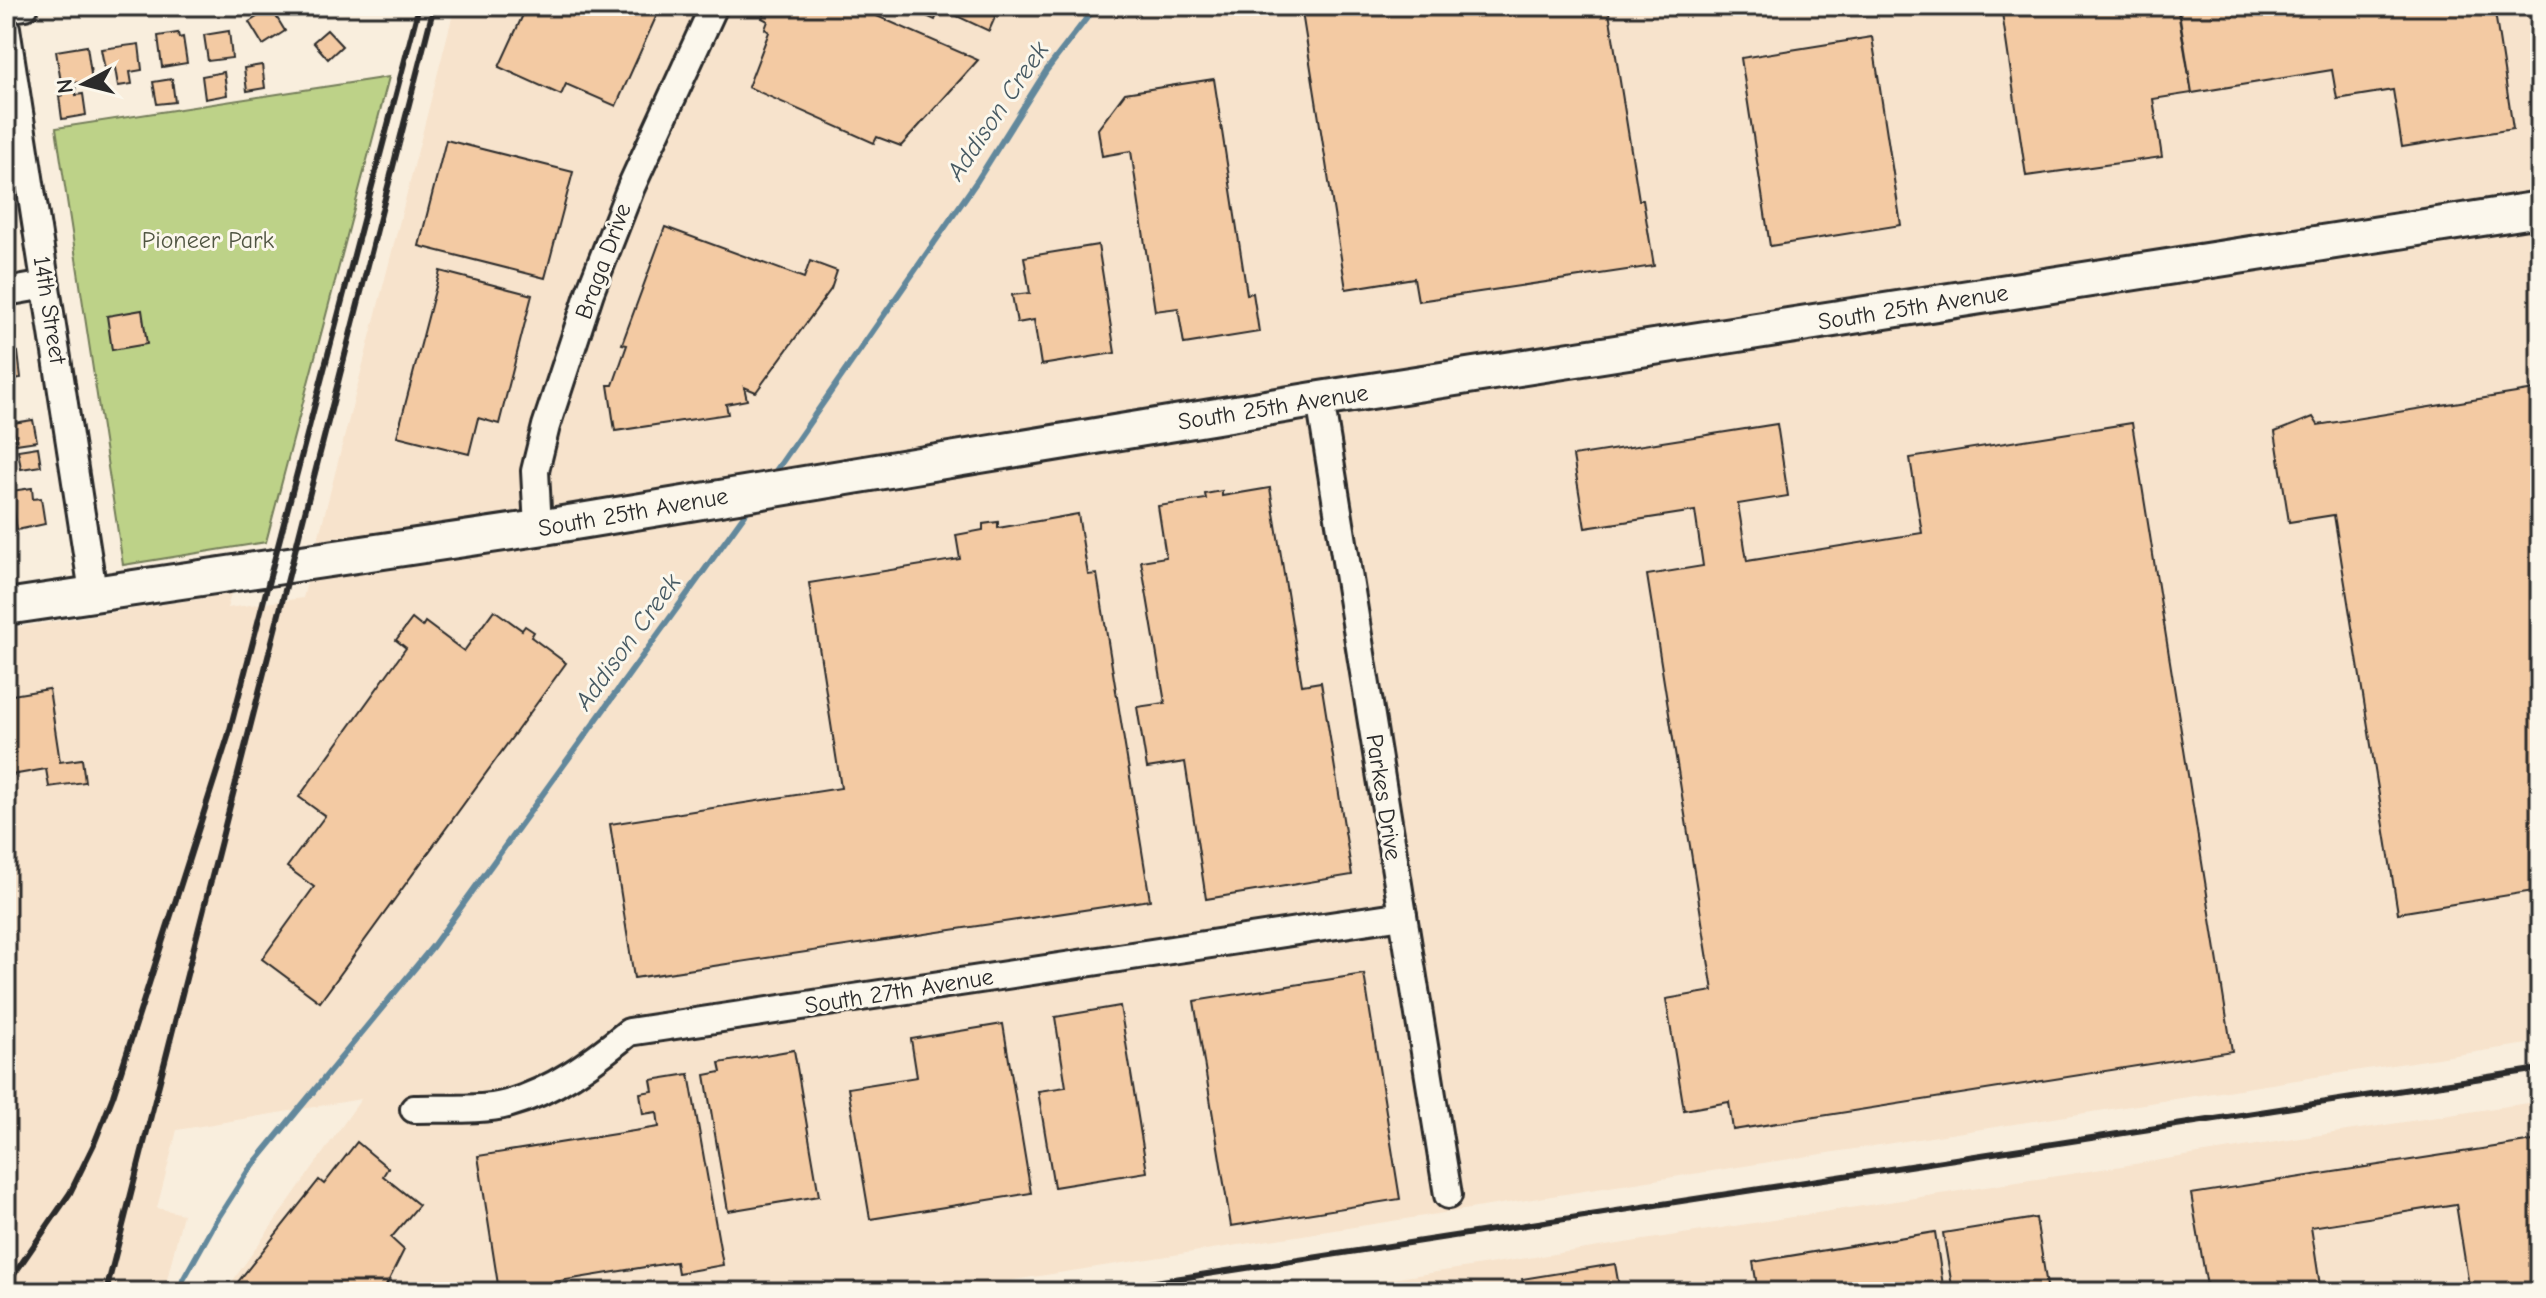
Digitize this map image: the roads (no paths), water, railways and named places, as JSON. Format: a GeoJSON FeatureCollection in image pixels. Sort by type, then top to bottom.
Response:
{"type":"FeatureCollection","features":[{"type":"Feature","properties":{"kind":"main road","name":"South 25th Avenue"},"geometry":{"type":"LineString","coordinates":[[6,607],[538,528],[1320,399],[2540,209]]}},
{"type":"Feature","properties":{"kind":"street"},"geometry":{"type":"LineString","coordinates":[[6,9],[25,6]]}},
{"type":"Feature","properties":{"kind":"street","name":"Braga Drive"},"geometry":{"type":"LineString","coordinates":[[538,528],[535,471],[546,426],[590,292],[642,160],[714,6]]}},
{"type":"Feature","properties":{"kind":"street","name":"14th Street"},"geometry":{"type":"LineString","coordinates":[[6,28],[93,592]]}},
{"type":"Feature","properties":{"kind":"street"},"geometry":{"type":"LineString","coordinates":[[6,292],[46,285]]}},
{"type":"Feature","properties":{"kind":"street","name":"Parkes Drive"},"geometry":{"type":"LineString","coordinates":[[1320,399],[1448,1195]]}},
{"type":"Feature","properties":{"kind":"street","name":"South 27th Avenue"},"geometry":{"type":"LineString","coordinates":[[414,1109],[504,1105],[543,1091],[582,1069],[629,1032],[1403,915]]}},
{"type":"Feature","properties":{"kind":"waterway","name":"Addison Creek"},"geometry":{"type":"LineString","coordinates":[[771,478],[977,181],[1046,71],[1096,6]]}},
{"type":"Feature","properties":{"kind":"waterway","name":"Addison Creek"},"geometry":{"type":"LineString","coordinates":[[180,1292],[183,1280],[216,1221],[248,1171],[433,946],[750,507]]}},
{"type":"Feature","properties":{"kind":"railway"},"geometry":{"type":"LineString","coordinates":[[6,1286],[70,1193],[113,1096],[228,737],[419,6]]}},
{"type":"Feature","properties":{"kind":"railway"},"geometry":{"type":"LineString","coordinates":[[106,1292],[434,6]]}},
{"type":"Feature","properties":{"kind":"railway"},"geometry":{"type":"LineString","coordinates":[[1090,1292],[2540,1069]]}},
{"type":"Feature","properties":{"kind":"park label","name":"Pioneer Park"},"geometry":{"type":"Point","coordinates":[208,240]}}]}
